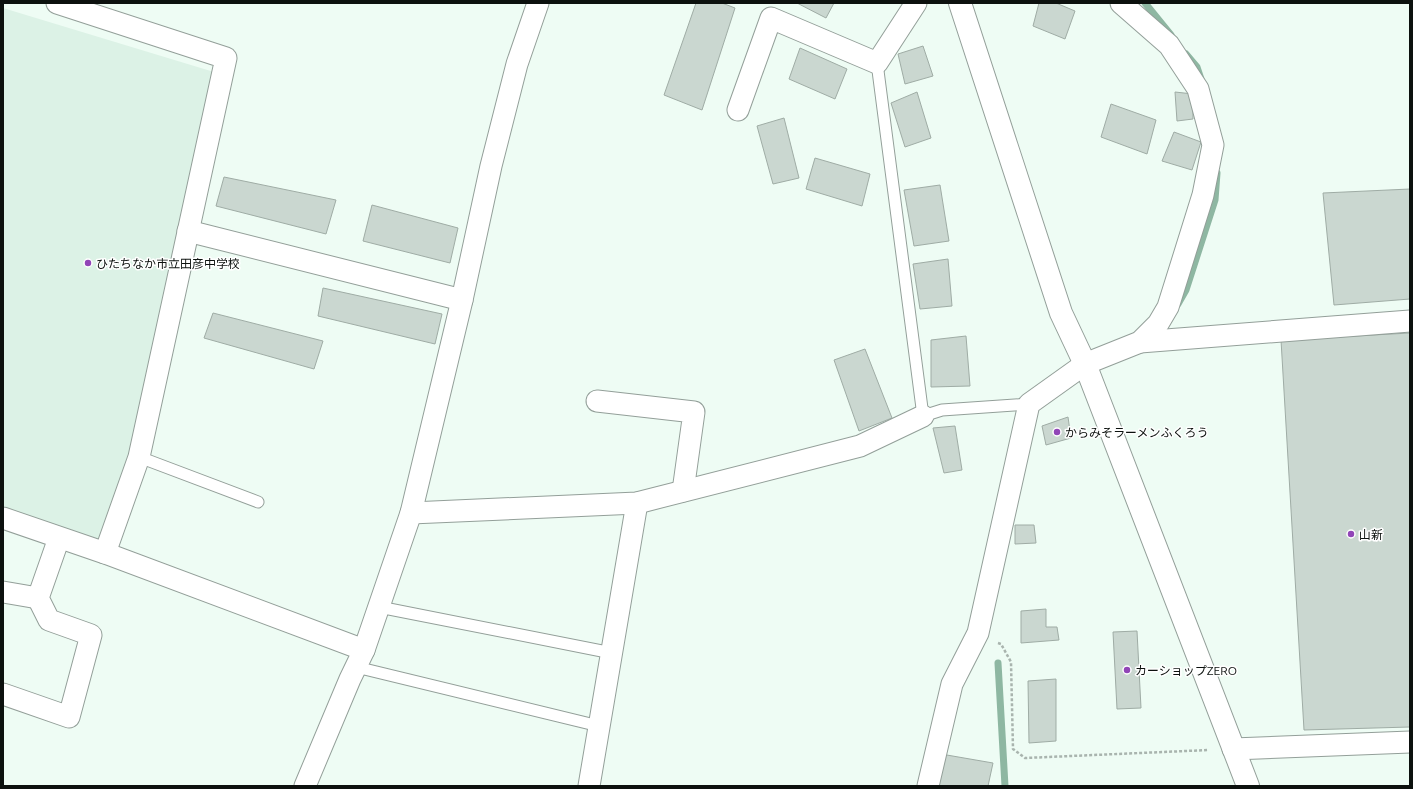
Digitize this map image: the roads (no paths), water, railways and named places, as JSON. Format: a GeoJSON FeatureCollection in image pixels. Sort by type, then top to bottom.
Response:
{"type":"FeatureCollection","features":[{"type":"Feature","properties":{"kind":"street"},"geometry":{"type":"LineString","coordinates":[[57,3],[226,58],[139,457],[105,554]]}},
{"type":"Feature","properties":{"kind":"street"},"geometry":{"type":"LineString","coordinates":[[305,786],[360,659],[411,513],[462,300],[491,166],[517,64],[538,3]]}},
{"type":"Feature","properties":{"kind":"street"},"geometry":{"type":"LineString","coordinates":[[738,110],[771,18],[877,62],[916,3]]}},
{"type":"Feature","properties":{"kind":"street"},"geometry":{"type":"LineString","coordinates":[[960,3],[1061,313],[1085,364],[1248,786]]}},
{"type":"Feature","properties":{"kind":"street"},"geometry":{"type":"LineString","coordinates":[[1121,3],[1169,45],[1198,89],[1213,145],[1203,195],[1168,307],[1158,324],[1140,342]]}},
{"type":"Feature","properties":{"kind":"street"},"geometry":{"type":"LineString","coordinates":[[188,231],[462,300]]}},
{"type":"Feature","properties":{"kind":"street"},"geometry":{"type":"LineString","coordinates":[[928,786],[952,684],[978,633],[1029,404],[1085,364],[1140,342],[1410,321]]}},
{"type":"Feature","properties":{"kind":"street"},"geometry":{"type":"LineString","coordinates":[[597,401],[694,412],[683,491]]}},
{"type":"Feature","properties":{"kind":"street"},"geometry":{"type":"LineString","coordinates":[[411,513],[637,502],[860,446],[923,416]]}},
{"type":"Feature","properties":{"kind":"street"},"geometry":{"type":"LineString","coordinates":[[589,786],[637,502]]}},
{"type":"Feature","properties":{"kind":"street"},"geometry":{"type":"LineString","coordinates":[[3,518],[105,554],[360,659]]}},
{"type":"Feature","properties":{"kind":"street"},"geometry":{"type":"LineString","coordinates":[[3,694],[69,718],[91,635],[48,620],[38,598],[59,538]]}},
{"type":"Feature","properties":{"kind":"street"},"geometry":{"type":"LineString","coordinates":[[3,592],[38,598]]}},
{"type":"Feature","properties":{"kind":"street"},"geometry":{"type":"LineString","coordinates":[[1233,750],[1410,742]]}},
{"type":"Feature","properties":{"kind":"lane"},"geometry":{"type":"LineString","coordinates":[[877,62],[923,416],[942,410],[1029,404]]}},
{"type":"Feature","properties":{"kind":"lane"},"geometry":{"type":"LineString","coordinates":[[139,457],[258,502]]}},
{"type":"Feature","properties":{"kind":"lane"},"geometry":{"type":"LineString","coordinates":[[379,607],[612,653]]}},
{"type":"Feature","properties":{"kind":"lane"},"geometry":{"type":"LineString","coordinates":[[360,659],[599,726]]}},
{"type":"Feature","properties":{"kind":"waterway"},"geometry":{"type":"LineString","coordinates":[[1145,3],[1171,35]]}},
{"type":"Feature","properties":{"kind":"waterway"},"geometry":{"type":"LineString","coordinates":[[1186,54],[1197,67],[1201,79]]}},
{"type":"Feature","properties":{"kind":"waterway"},"geometry":{"type":"LineString","coordinates":[[1178,304],[1186,290],[1215,200],[1217,173]]}},
{"type":"Feature","properties":{"kind":"waterway"},"geometry":{"type":"LineString","coordinates":[[998,663],[1005,786]]}},
{"type":"Feature","properties":{"kind":"place","name":"ひたちなか市立田彦中学校"},"geometry":{"type":"Point","coordinates":[88,263]}},
{"type":"Feature","properties":{"kind":"place","name":"からみそラーメンふくろう"},"geometry":{"type":"Point","coordinates":[1057,432]}},
{"type":"Feature","properties":{"kind":"place","name":"山新"},"geometry":{"type":"Point","coordinates":[1351,534]}},
{"type":"Feature","properties":{"kind":"place","name":"カーショップZERO"},"geometry":{"type":"Point","coordinates":[1127,670]}}]}
